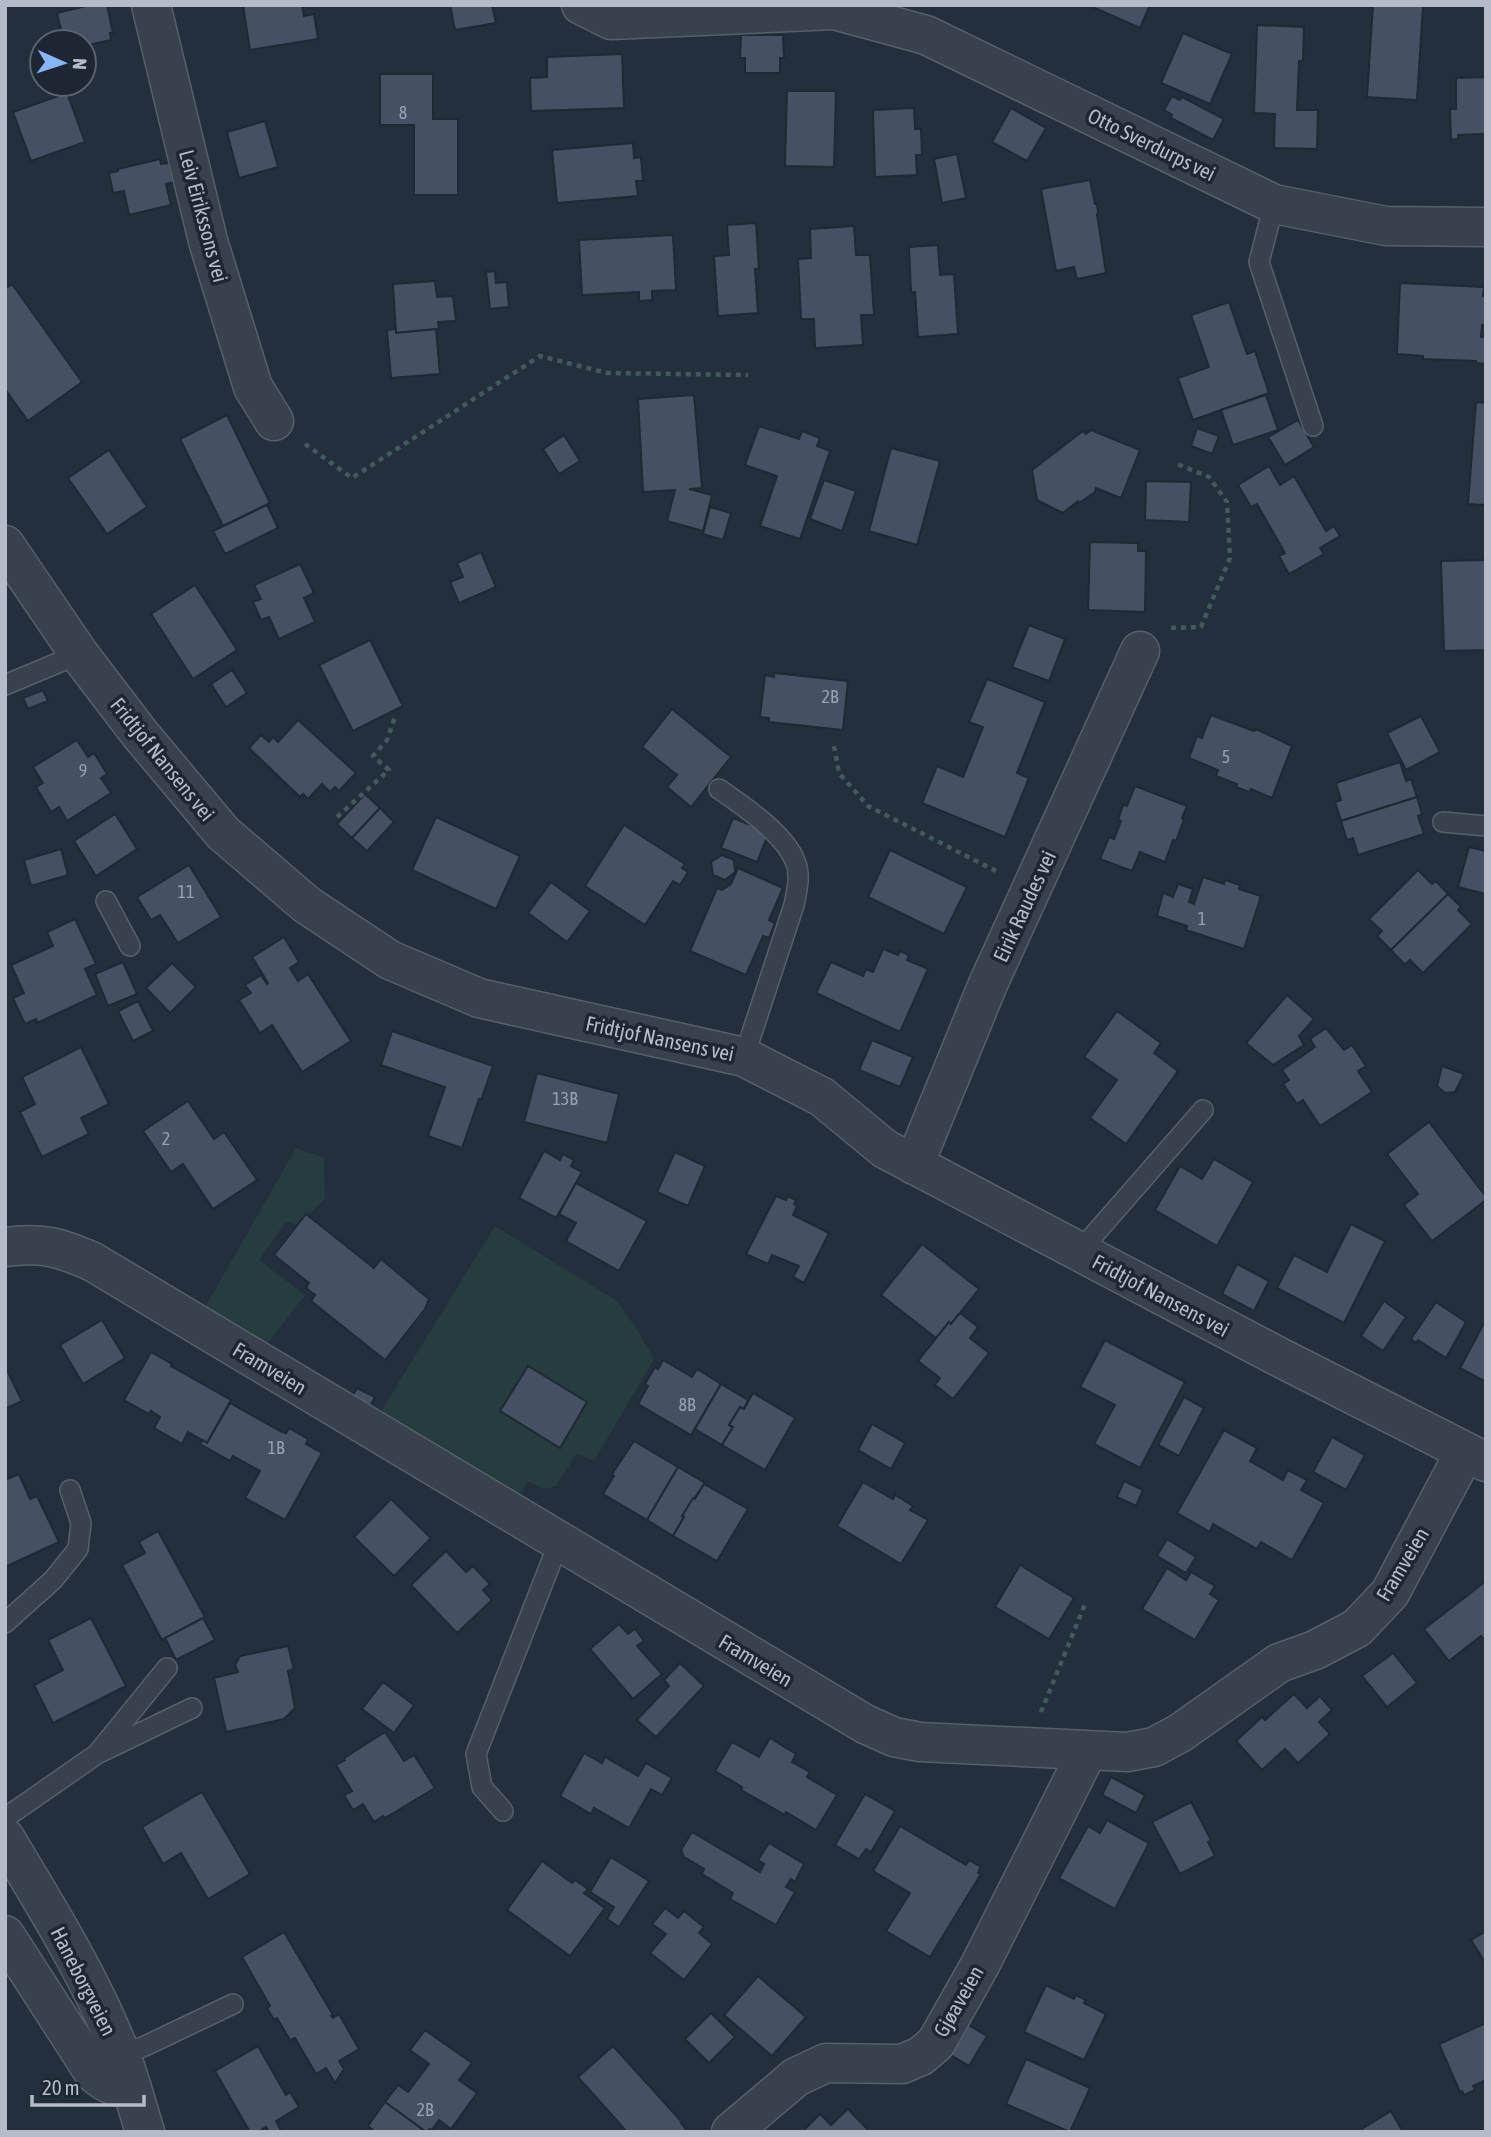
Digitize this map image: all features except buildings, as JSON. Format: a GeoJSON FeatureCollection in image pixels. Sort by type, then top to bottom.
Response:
{"type":"FeatureCollection","features":[{"type":"Feature","properties":{"kind":"street","name":"Leiv Eirikssons vei"},"geometry":{"type":"LineString","coordinates":[[151,5],[208,241],[253,387],[274,421]]}},
{"type":"Feature","properties":{"kind":"street","name":"Otto Sverdurps vei"},"geometry":{"type":"LineString","coordinates":[[581,5],[611,20],[834,7],[926,35],[1274,204],[1386,226],[1486,227]]}},
{"type":"Feature","properties":{"kind":"street","name":"Fridtjof Nansens vei"},"geometry":{"type":"LineString","coordinates":[[5,545],[79,654],[140,734],[223,833],[307,905],[390,960],[479,998],[744,1057],[822,1097],[885,1149],[914,1165],[1476,1457]]}},
{"type":"Feature","properties":{"kind":"street","name":"Eirik Raudes vei"},"geometry":{"type":"LineString","coordinates":[[914,1165],[988,984],[1140,651]]}},
{"type":"Feature","properties":{"kind":"street","name":"Framveien"},"geometry":{"type":"LineString","coordinates":[[5,1247],[31,1244],[62,1248],[93,1262],[853,1717],[894,1737],[920,1742],[1126,1752],[1154,1746],[1180,1733],[1279,1662],[1315,1650],[1357,1628],[1390,1593],[1476,1457]]}},
{"type":"Feature","properties":{"kind":"street","name":"Gjøaveien"},"geometry":{"type":"LineString","coordinates":[[732,2132],[796,2077],[826,2063],[902,2064],[921,2056],[936,2043],[980,1965],[1087,1752]]}},
{"type":"Feature","properties":{"kind":"street","name":"Haneborgveien"},"geometry":{"type":"LineString","coordinates":[[5,1838],[93,1992],[126,2072],[145,2132]]}},
{"type":"Feature","properties":{"kind":"street"},"geometry":{"type":"LineString","coordinates":[[5,1935],[94,2073],[105,2082],[120,2088],[126,2072]]}},
{"type":"Feature","properties":{"kind":"lane"},"geometry":{"type":"LineString","coordinates":[[1274,204],[1259,262],[1313,426]]}},
{"type":"Feature","properties":{"kind":"lane"},"geometry":{"type":"LineString","coordinates":[[5,685],[79,654]]}},
{"type":"Feature","properties":{"kind":"lane"},"geometry":{"type":"LineString","coordinates":[[719,789],[755,814],[779,837],[796,861],[798,885],[794,905],[744,1057]]}},
{"type":"Feature","properties":{"kind":"lane"},"geometry":{"type":"LineString","coordinates":[[1443,822],[1486,826]]}},
{"type":"Feature","properties":{"kind":"lane"},"geometry":{"type":"LineString","coordinates":[[106,901],[130,946]]}},
{"type":"Feature","properties":{"kind":"lane"},"geometry":{"type":"LineString","coordinates":[[1079,1252],[1203,1110]]}},
{"type":"Feature","properties":{"kind":"lane"},"geometry":{"type":"LineString","coordinates":[[5,1622],[53,1580],[78,1549],[81,1523],[70,1490]]}},
{"type":"Feature","properties":{"kind":"lane"},"geometry":{"type":"LineString","coordinates":[[503,1811],[482,1787],[476,1754],[559,1542]]}},
{"type":"Feature","properties":{"kind":"lane"},"geometry":{"type":"LineString","coordinates":[[97,1754],[167,1668]]}},
{"type":"Feature","properties":{"kind":"lane"},"geometry":{"type":"LineString","coordinates":[[5,1818],[97,1754],[192,1708]]}},
{"type":"Feature","properties":{"kind":"lane"},"geometry":{"type":"LineString","coordinates":[[126,2072],[145,2046],[233,2004]]}},
{"type":"Feature","properties":{"kind":"path"},"geometry":{"type":"LineString","coordinates":[[274,421],[352,478],[540,356],[607,373],[748,375]]}},
{"type":"Feature","properties":{"kind":"path"},"geometry":{"type":"LineString","coordinates":[[1140,651],[1164,629],[1201,627],[1230,558],[1227,502],[1209,477],[1175,463]]}},
{"type":"Feature","properties":{"kind":"path"},"geometry":{"type":"LineString","coordinates":[[337,817],[388,770],[373,756],[387,740],[395,717]]}},
{"type":"Feature","properties":{"kind":"path"},"geometry":{"type":"LineString","coordinates":[[834,746],[839,773],[867,806],[1032,889]]}},
{"type":"Feature","properties":{"kind":"path"},"geometry":{"type":"LineString","coordinates":[[1026,1748],[1085,1604]]}},
{"type":"Feature","properties":{"kind":"green space"},"geometry":{"type":"Polygon","coordinates":[[[296,1148],[324,1158],[325,1199],[298,1225],[286,1221],[259,1260],[305,1295],[264,1348],[204,1309],[296,1148]]]}},
{"type":"Feature","properties":{"kind":"green space"},"geometry":{"type":"Polygon","coordinates":[[[495,1226],[617,1301],[654,1359],[594,1461],[577,1453],[556,1486],[544,1489],[527,1481],[517,1503],[377,1418],[495,1226]]]}}]}
